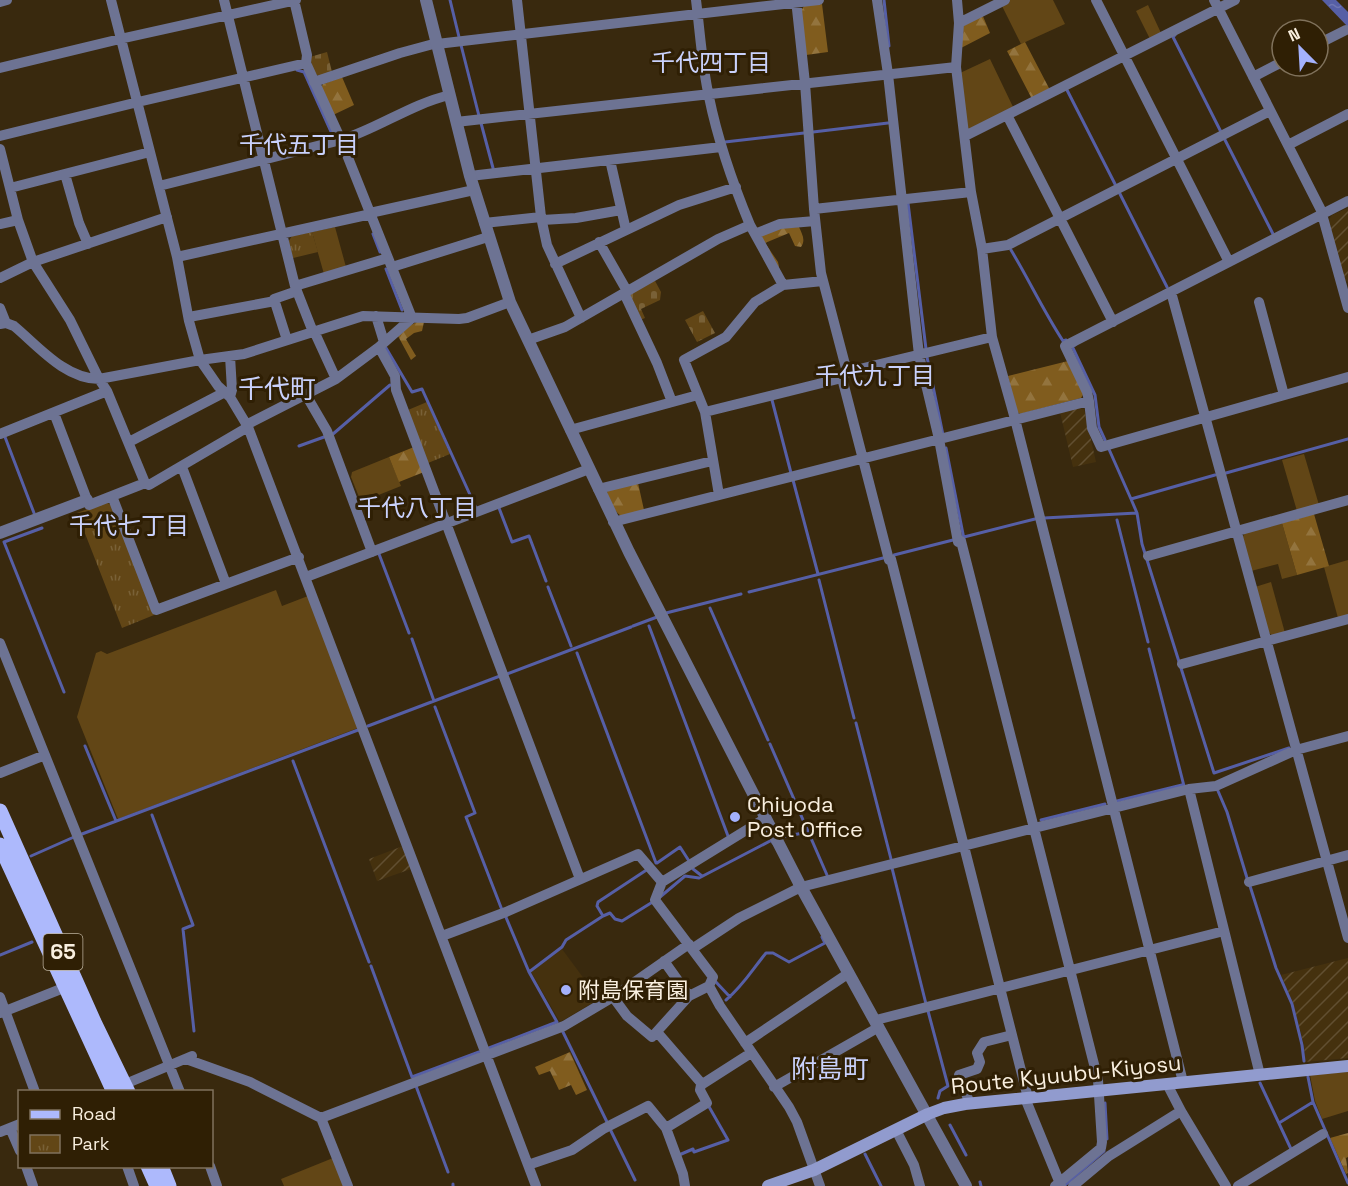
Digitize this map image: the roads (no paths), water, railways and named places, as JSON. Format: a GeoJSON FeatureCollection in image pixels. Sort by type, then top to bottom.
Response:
{"type":"FeatureCollection","features":[{"type":"Feature","properties":{"kind":"main road","name":"65"},"geometry":{"type":"LineString","coordinates":[[0,811],[94,1022],[117,1090]]}},
{"type":"Feature","properties":{"kind":"main road","name":"65"},"geometry":{"type":"LineString","coordinates":[[0,845],[117,1090]]}},
{"type":"Feature","properties":{"kind":"main road","name":"Route Kyuubu-Kiyosu"},"geometry":{"type":"LineString","coordinates":[[768,1186],[814,1170],[944,1108],[1348,1066]]}},
{"type":"Feature","properties":{"kind":"main road"},"geometry":{"type":"LineString","coordinates":[[148,1168],[157,1186]]}},
{"type":"Feature","properties":{"kind":"main road"},"geometry":{"type":"LineString","coordinates":[[161,1168],[170,1186]]}},
{"type":"Feature","properties":{"kind":"street"},"geometry":{"type":"LineString","coordinates":[[0,2],[7,0]]}},
{"type":"Feature","properties":{"kind":"street"},"geometry":{"type":"LineString","coordinates":[[111,0],[177,257],[200,360],[218,387],[228,394],[247,426],[536,1186]]}},
{"type":"Feature","properties":{"kind":"street"},"geometry":{"type":"LineString","coordinates":[[224,0],[296,289],[313,332],[336,379]]}},
{"type":"Feature","properties":{"kind":"street"},"geometry":{"type":"LineString","coordinates":[[0,68],[295,0],[307,55],[306,63],[341,140],[412,318]]}},
{"type":"Feature","properties":{"kind":"street"},"geometry":{"type":"LineString","coordinates":[[426,0],[470,176],[510,302],[613,522],[801,886],[966,1186]]}},
{"type":"Feature","properties":{"kind":"street"},"geometry":{"type":"LineString","coordinates":[[517,0],[541,218],[547,245],[581,318]]}},
{"type":"Feature","properties":{"kind":"street"},"geometry":{"type":"LineString","coordinates":[[696,0],[708,94],[720,147],[752,229],[783,285]]}},
{"type":"Feature","properties":{"kind":"street"},"geometry":{"type":"LineString","coordinates":[[314,82],[437,43],[819,0]]}},
{"type":"Feature","properties":{"kind":"street"},"geometry":{"type":"LineString","coordinates":[[796,1],[806,83],[815,221],[823,280],[863,458],[964,845],[1026,1098],[1059,1185],[1101,1148],[1098,1080],[1036,827],[959,542],[920,355],[888,74],[877,0]]}},
{"type":"Feature","properties":{"kind":"street"},"geometry":{"type":"LineString","coordinates":[[957,0],[959,23],[956,67],[992,337],[1015,419],[1183,1083]]}},
{"type":"Feature","properties":{"kind":"street"},"geometry":{"type":"LineString","coordinates":[[959,23],[1005,0]]}},
{"type":"Feature","properties":{"kind":"street"},"geometry":{"type":"LineString","coordinates":[[1096,0],[1229,262]]}},
{"type":"Feature","properties":{"kind":"street"},"geometry":{"type":"LineString","coordinates":[[964,136],[1124,56],[1216,4],[1235,0]]}},
{"type":"Feature","properties":{"kind":"street"},"geometry":{"type":"LineString","coordinates":[[1216,4],[1323,214],[1345,288],[1348,308]]}},
{"type":"Feature","properties":{"kind":"street"},"geometry":{"type":"LineString","coordinates":[[1330,38],[1346,30]]}},
{"type":"Feature","properties":{"kind":"street"},"geometry":{"type":"LineString","coordinates":[[0,136],[306,63]]}},
{"type":"Feature","properties":{"kind":"street"},"geometry":{"type":"LineString","coordinates":[[456,122],[956,67]]}},
{"type":"Feature","properties":{"kind":"street"},"geometry":{"type":"LineString","coordinates":[[1253,77],[1270,68]]}},
{"type":"Feature","properties":{"kind":"street"},"geometry":{"type":"LineString","coordinates":[[159,186],[341,140],[360,134],[428,100],[450,95]]}},
{"type":"Feature","properties":{"kind":"street"},"geometry":{"type":"LineString","coordinates":[[982,249],[1008,245],[1270,111]]}},
{"type":"Feature","properties":{"kind":"street"},"geometry":{"type":"LineString","coordinates":[[1288,145],[1348,114]]}},
{"type":"Feature","properties":{"kind":"street"},"geometry":{"type":"LineString","coordinates":[[1006,115],[1113,322]]}},
{"type":"Feature","properties":{"kind":"street"},"geometry":{"type":"LineString","coordinates":[[470,176],[720,147]]}},
{"type":"Feature","properties":{"kind":"street"},"geometry":{"type":"LineString","coordinates":[[0,149],[18,220],[33,262],[70,320],[107,391],[146,483]]}},
{"type":"Feature","properties":{"kind":"street"},"geometry":{"type":"LineString","coordinates":[[10,188],[150,152]]}},
{"type":"Feature","properties":{"kind":"street"},"geometry":{"type":"LineString","coordinates":[[610,160],[626,230]]}},
{"type":"Feature","properties":{"kind":"street"},"geometry":{"type":"LineString","coordinates":[[65,174],[79,223],[88,244]]}},
{"type":"Feature","properties":{"kind":"street"},"geometry":{"type":"LineString","coordinates":[[555,264],[679,205],[736,187]]}},
{"type":"Feature","properties":{"kind":"street"},"geometry":{"type":"LineString","coordinates":[[177,257],[474,190]]}},
{"type":"Feature","properties":{"kind":"street"},"geometry":{"type":"LineString","coordinates":[[814,209],[971,192]]}},
{"type":"Feature","properties":{"kind":"street"},"geometry":{"type":"LineString","coordinates":[[1348,201],[1065,346],[1087,392],[1092,428],[1101,447],[1348,377]]}},
{"type":"Feature","properties":{"kind":"street"},"geometry":{"type":"LineString","coordinates":[[484,223],[541,218],[576,218],[621,210]]}},
{"type":"Feature","properties":{"kind":"street"},"geometry":{"type":"LineString","coordinates":[[0,278],[33,262],[167,217]]}},
{"type":"Feature","properties":{"kind":"street"},"geometry":{"type":"LineString","coordinates":[[0,224],[18,220]]}},
{"type":"Feature","properties":{"kind":"street"},"geometry":{"type":"LineString","coordinates":[[528,340],[565,327],[718,239],[752,229],[815,221]]}},
{"type":"Feature","properties":{"kind":"street"},"geometry":{"type":"LineString","coordinates":[[189,317],[275,301],[274,299],[296,289],[488,237]]}},
{"type":"Feature","properties":{"kind":"street"},"geometry":{"type":"LineString","coordinates":[[599,242],[626,292],[672,402]]}},
{"type":"Feature","properties":{"kind":"street"},"geometry":{"type":"LineString","coordinates":[[719,495],[705,412],[684,360],[726,337],[755,302],[783,285],[823,280]]}},
{"type":"Feature","properties":{"kind":"street"},"geometry":{"type":"LineString","coordinates":[[1171,292],[1348,938]]}},
{"type":"Feature","properties":{"kind":"street"},"geometry":{"type":"LineString","coordinates":[[275,301],[287,340]]}},
{"type":"Feature","properties":{"kind":"street"},"geometry":{"type":"LineString","coordinates":[[0,308],[3,323],[14,326],[74,374],[88,379],[99,379],[244,354],[363,316],[466,318],[510,302]]}},
{"type":"Feature","properties":{"kind":"street"},"geometry":{"type":"LineString","coordinates":[[1259,303],[1284,394]]}},
{"type":"Feature","properties":{"kind":"street"},"geometry":{"type":"LineString","coordinates":[[376,316],[381,345],[395,376],[396,390],[580,879]]}},
{"type":"Feature","properties":{"kind":"street"},"geometry":{"type":"LineString","coordinates":[[54,413],[89,505],[146,483],[149,485],[247,426],[336,379],[412,318]]}},
{"type":"Feature","properties":{"kind":"street"},"geometry":{"type":"LineString","coordinates":[[705,412],[992,337]]}},
{"type":"Feature","properties":{"kind":"street"},"geometry":{"type":"LineString","coordinates":[[129,442],[228,394],[232,390],[230,356]]}},
{"type":"Feature","properties":{"kind":"street"},"geometry":{"type":"LineString","coordinates":[[0,434],[107,391]]}},
{"type":"Feature","properties":{"kind":"street"},"geometry":{"type":"LineString","coordinates":[[306,395],[327,431],[372,552]]}},
{"type":"Feature","properties":{"kind":"street"},"geometry":{"type":"LineString","coordinates":[[570,430],[698,395]]}},
{"type":"Feature","properties":{"kind":"street"},"geometry":{"type":"LineString","coordinates":[[613,522],[1089,401]]}},
{"type":"Feature","properties":{"kind":"street"},"geometry":{"type":"LineString","coordinates":[[598,489],[712,461]]}},
{"type":"Feature","properties":{"kind":"street"},"geometry":{"type":"LineString","coordinates":[[182,467],[226,584]]}},
{"type":"Feature","properties":{"kind":"street"},"geometry":{"type":"LineString","coordinates":[[306,577],[589,469]]}},
{"type":"Feature","properties":{"kind":"street"},"geometry":{"type":"LineString","coordinates":[[112,496],[156,610],[298,557]]}},
{"type":"Feature","properties":{"kind":"street"},"geometry":{"type":"LineString","coordinates":[[0,533],[87,500]]}},
{"type":"Feature","properties":{"kind":"street"},"geometry":{"type":"LineString","coordinates":[[1148,556],[1348,500]]}},
{"type":"Feature","properties":{"kind":"street"},"geometry":{"type":"LineString","coordinates":[[1182,664],[1348,619]]}},
{"type":"Feature","properties":{"kind":"street"},"geometry":{"type":"LineString","coordinates":[[0,643],[179,1090]]}},
{"type":"Feature","properties":{"kind":"street"},"geometry":{"type":"LineString","coordinates":[[321,1119],[564,1026],[613,997],[664,962],[739,918],[801,886],[1189,789],[1216,786],[1296,750],[1348,736]]}},
{"type":"Feature","properties":{"kind":"street"},"geometry":{"type":"LineString","coordinates":[[0,773],[45,755]]}},
{"type":"Feature","properties":{"kind":"street"},"geometry":{"type":"LineString","coordinates":[[1189,789],[1260,1075]]}},
{"type":"Feature","properties":{"kind":"street"},"geometry":{"type":"LineString","coordinates":[[613,997],[627,1016],[652,1037],[689,996],[709,986],[713,977],[655,900],[662,882],[766,818]]}},
{"type":"Feature","properties":{"kind":"street"},"geometry":{"type":"LineString","coordinates":[[442,936],[506,912],[638,854],[662,882]]}},
{"type":"Feature","properties":{"kind":"street"},"geometry":{"type":"LineString","coordinates":[[1249,882],[1348,855]]}},
{"type":"Feature","properties":{"kind":"street"},"geometry":{"type":"LineString","coordinates":[[774,1087],[878,1024],[1000,988],[1224,931]]}},
{"type":"Feature","properties":{"kind":"street"},"geometry":{"type":"LineString","coordinates":[[664,962],[689,996]]}},
{"type":"Feature","properties":{"kind":"street"},"geometry":{"type":"LineString","coordinates":[[666,1128],[707,1103],[700,1090],[702,1084],[849,973]]}},
{"type":"Feature","properties":{"kind":"street"},"geometry":{"type":"LineString","coordinates":[[709,986],[789,1107],[797,1122],[819,1186]]}},
{"type":"Feature","properties":{"kind":"street"},"geometry":{"type":"LineString","coordinates":[[2,1012],[66,987]]}},
{"type":"Feature","properties":{"kind":"street"},"geometry":{"type":"LineString","coordinates":[[0,997],[2,1012],[34,1090]]}},
{"type":"Feature","properties":{"kind":"street"},"geometry":{"type":"LineString","coordinates":[[657,1032],[702,1084]]}},
{"type":"Feature","properties":{"kind":"street"},"geometry":{"type":"LineString","coordinates":[[970,1104],[959,1075],[977,1069],[980,1062],[977,1053],[984,1042],[1012,1035]]}},
{"type":"Feature","properties":{"kind":"street"},"geometry":{"type":"LineString","coordinates":[[117,1090],[191,1057],[250,1082],[321,1119],[348,1186]]}},
{"type":"Feature","properties":{"kind":"street"},"geometry":{"type":"LineString","coordinates":[[1167,1084],[1226,1186]]}},
{"type":"Feature","properties":{"kind":"street"},"geometry":{"type":"LineString","coordinates":[[528,1165],[572,1150],[603,1129],[648,1106],[666,1128],[683,1174],[685,1186]]}},
{"type":"Feature","properties":{"kind":"street"},"geometry":{"type":"LineString","coordinates":[[1073,1186],[1108,1156],[1181,1111]]}},
{"type":"Feature","properties":{"kind":"street"},"geometry":{"type":"LineString","coordinates":[[10,1128],[18,1146]]}},
{"type":"Feature","properties":{"kind":"street"},"geometry":{"type":"LineString","coordinates":[[896,1130],[914,1165],[920,1186]]}},
{"type":"Feature","properties":{"kind":"street"},"geometry":{"type":"LineString","coordinates":[[1238,1186],[1323,1134]]}},
{"type":"Feature","properties":{"kind":"street"},"geometry":{"type":"LineString","coordinates":[[26,1168],[33,1186]]}},
{"type":"Feature","properties":{"kind":"street"},"geometry":{"type":"LineString","coordinates":[[130,1168],[135,1186]]}},
{"type":"Feature","properties":{"kind":"street"},"geometry":{"type":"LineString","coordinates":[[210,1168],[217,1186]]}},
{"type":"Feature","properties":{"kind":"water"},"geometry":{"type":"Polygon","coordinates":[[[1322,0],[1336,0],[1348,12],[1348,27],[1322,0]]]}},
{"type":"Feature","properties":{"kind":"waterway"},"geometry":{"type":"LineString","coordinates":[[450,0],[459,37]]}},
{"type":"Feature","properties":{"kind":"waterway"},"geometry":{"type":"LineString","coordinates":[[884,0],[889,46]]}},
{"type":"Feature","properties":{"kind":"waterway"},"geometry":{"type":"LineString","coordinates":[[1175,35],[1173,37],[1221,132]]}},
{"type":"Feature","properties":{"kind":"waterway"},"geometry":{"type":"LineString","coordinates":[[461,45],[479,116]]}},
{"type":"Feature","properties":{"kind":"waterway"},"geometry":{"type":"LineString","coordinates":[[297,70],[304,72],[332,134]]}},
{"type":"Feature","properties":{"kind":"waterway"},"geometry":{"type":"LineString","coordinates":[[1067,90],[1116,186]]}},
{"type":"Feature","properties":{"kind":"waterway"},"geometry":{"type":"LineString","coordinates":[[481,123],[493,168]]}},
{"type":"Feature","properties":{"kind":"waterway"},"geometry":{"type":"LineString","coordinates":[[813,132],[888,123]]}},
{"type":"Feature","properties":{"kind":"waterway"},"geometry":{"type":"LineString","coordinates":[[725,142],[804,133]]}},
{"type":"Feature","properties":{"kind":"waterway"},"geometry":{"type":"LineString","coordinates":[[1224,138],[1273,234]]}},
{"type":"Feature","properties":{"kind":"waterway"},"geometry":{"type":"LineString","coordinates":[[1119,192],[1167,287]]}},
{"type":"Feature","properties":{"kind":"waterway"},"geometry":{"type":"LineString","coordinates":[[908,203],[926,349]]}},
{"type":"Feature","properties":{"kind":"waterway"},"geometry":{"type":"LineString","coordinates":[[373,234],[380,252]]}},
{"type":"Feature","properties":{"kind":"waterway"},"geometry":{"type":"LineString","coordinates":[[1011,250],[1056,330],[1063,341],[1066,340]]}},
{"type":"Feature","properties":{"kind":"waterway"},"geometry":{"type":"LineString","coordinates":[[386,269],[402,310]]}},
{"type":"Feature","properties":{"kind":"waterway"},"geometry":{"type":"LineString","coordinates":[[1075,345],[1072,346],[1095,395],[1099,427],[1105,440]]}},
{"type":"Feature","properties":{"kind":"waterway"},"geometry":{"type":"LineString","coordinates":[[386,348],[412,392],[422,389],[476,508]]}},
{"type":"Feature","properties":{"kind":"waterway"},"geometry":{"type":"LineString","coordinates":[[927,357],[943,435]]}},
{"type":"Feature","properties":{"kind":"waterway"},"geometry":{"type":"LineString","coordinates":[[333,434],[390,385]]}},
{"type":"Feature","properties":{"kind":"waterway"},"geometry":{"type":"LineString","coordinates":[[772,400],[791,473]]}},
{"type":"Feature","properties":{"kind":"waterway"},"geometry":{"type":"LineString","coordinates":[[5,437],[34,513]]}},
{"type":"Feature","properties":{"kind":"waterway"},"geometry":{"type":"LineString","coordinates":[[299,446],[324,437]]}},
{"type":"Feature","properties":{"kind":"waterway"},"geometry":{"type":"LineString","coordinates":[[1226,473],[1348,439]]}},
{"type":"Feature","properties":{"kind":"waterway"},"geometry":{"type":"LineString","coordinates":[[1108,447],[1131,499]]}},
{"type":"Feature","properties":{"kind":"waterway"},"geometry":{"type":"LineString","coordinates":[[946,448],[964,539]]}},
{"type":"Feature","properties":{"kind":"waterway"},"geometry":{"type":"LineString","coordinates":[[1044,518],[1137,513],[1131,499],[1215,475]]}},
{"type":"Feature","properties":{"kind":"waterway"},"geometry":{"type":"LineString","coordinates":[[793,480],[818,574]]}},
{"type":"Feature","properties":{"kind":"waterway"},"geometry":{"type":"LineString","coordinates":[[499,508],[512,542],[529,536],[546,581]]}},
{"type":"Feature","properties":{"kind":"waterway"},"geometry":{"type":"LineString","coordinates":[[1137,513],[1142,544],[1214,773],[1289,748]]}},
{"type":"Feature","properties":{"kind":"waterway"},"geometry":{"type":"LineString","coordinates":[[964,537],[1035,519]]}},
{"type":"Feature","properties":{"kind":"waterway"},"geometry":{"type":"LineString","coordinates":[[1117,520],[1148,642]]}},
{"type":"Feature","properties":{"kind":"waterway"},"geometry":{"type":"LineString","coordinates":[[42,528],[4,542],[64,692]]}},
{"type":"Feature","properties":{"kind":"waterway"},"geometry":{"type":"LineString","coordinates":[[894,555],[953,540]]}},
{"type":"Feature","properties":{"kind":"waterway"},"geometry":{"type":"LineString","coordinates":[[379,554],[409,633]]}},
{"type":"Feature","properties":{"kind":"waterway"},"geometry":{"type":"LineString","coordinates":[[749,592],[883,558]]}},
{"type":"Feature","properties":{"kind":"waterway"},"geometry":{"type":"LineString","coordinates":[[819,580],[854,718]]}},
{"type":"Feature","properties":{"kind":"waterway"},"geometry":{"type":"LineString","coordinates":[[548,587],[571,646]]}},
{"type":"Feature","properties":{"kind":"waterway"},"geometry":{"type":"LineString","coordinates":[[666,613],[741,594]]}},
{"type":"Feature","properties":{"kind":"waterway"},"geometry":{"type":"LineString","coordinates":[[710,608],[768,740]]}},
{"type":"Feature","properties":{"kind":"waterway"},"geometry":{"type":"LineString","coordinates":[[633,626],[657,617]]}},
{"type":"Feature","properties":{"kind":"waterway"},"geometry":{"type":"LineString","coordinates":[[649,626],[728,836]]}},
{"type":"Feature","properties":{"kind":"waterway"},"geometry":{"type":"LineString","coordinates":[[507,674],[631,627]]}},
{"type":"Feature","properties":{"kind":"waterway"},"geometry":{"type":"LineString","coordinates":[[412,639],[434,701]]}},
{"type":"Feature","properties":{"kind":"waterway"},"geometry":{"type":"LineString","coordinates":[[1149,649],[1184,786]]}},
{"type":"Feature","properties":{"kind":"waterway"},"geometry":{"type":"LineString","coordinates":[[577,653],[656,863]]}},
{"type":"Feature","properties":{"kind":"waterway"},"geometry":{"type":"LineString","coordinates":[[368,726],[500,676]]}},
{"type":"Feature","properties":{"kind":"waterway"},"geometry":{"type":"LineString","coordinates":[[435,707],[475,813],[466,817],[502,910]]}},
{"type":"Feature","properties":{"kind":"waterway"},"geometry":{"type":"LineString","coordinates":[[856,723],[891,859]]}},
{"type":"Feature","properties":{"kind":"waterway"},"geometry":{"type":"LineString","coordinates":[[82,834],[358,730]]}},
{"type":"Feature","properties":{"kind":"waterway"},"geometry":{"type":"LineString","coordinates":[[770,744],[827,875]]}},
{"type":"Feature","properties":{"kind":"waterway"},"geometry":{"type":"LineString","coordinates":[[85,746],[116,821]]}},
{"type":"Feature","properties":{"kind":"waterway"},"geometry":{"type":"LineString","coordinates":[[293,761],[369,962]]}},
{"type":"Feature","properties":{"kind":"waterway"},"geometry":{"type":"LineString","coordinates":[[1117,801],[1182,785]]}},
{"type":"Feature","properties":{"kind":"waterway"},"geometry":{"type":"LineString","coordinates":[[1218,791],[1227,812],[1247,878]]}},
{"type":"Feature","properties":{"kind":"waterway"},"geometry":{"type":"LineString","coordinates":[[1041,820],[1105,804]]}},
{"type":"Feature","properties":{"kind":"waterway"},"geometry":{"type":"LineString","coordinates":[[152,815],[193,925],[183,929],[194,1031]]}},
{"type":"Feature","properties":{"kind":"waterway"},"geometry":{"type":"LineString","coordinates":[[781,837],[809,832]]}},
{"type":"Feature","properties":{"kind":"waterway"},"geometry":{"type":"LineString","coordinates":[[31,856],[74,837]]}},
{"type":"Feature","properties":{"kind":"waterway"},"geometry":{"type":"LineString","coordinates":[[660,897],[685,876],[699,878],[772,840],[773,843]]}},
{"type":"Feature","properties":{"kind":"waterway"},"geometry":{"type":"LineString","coordinates":[[657,863],[680,847],[689,861]]}},
{"type":"Feature","properties":{"kind":"waterway"},"geometry":{"type":"LineString","coordinates":[[892,868],[926,1004]]}},
{"type":"Feature","properties":{"kind":"waterway"},"geometry":{"type":"LineString","coordinates":[[603,916],[597,906],[598,902],[648,869]]}},
{"type":"Feature","properties":{"kind":"waterway"},"geometry":{"type":"LineString","coordinates":[[693,869],[702,876]]}},
{"type":"Feature","properties":{"kind":"waterway"},"geometry":{"type":"LineString","coordinates":[[1250,886],[1276,968],[1292,1004],[1304,1061]]}},
{"type":"Feature","properties":{"kind":"waterway"},"geometry":{"type":"LineString","coordinates":[[489,1048],[557,1022],[529,972],[562,947],[566,940],[603,916],[610,913],[615,919],[622,921],[651,903]]}},
{"type":"Feature","properties":{"kind":"waterway"},"geometry":{"type":"LineString","coordinates":[[505,915],[529,972]]}},
{"type":"Feature","properties":{"kind":"waterway"},"geometry":{"type":"LineString","coordinates":[[726,1000],[766,953],[773,953],[789,962],[825,943],[822,937]]}},
{"type":"Feature","properties":{"kind":"waterway"},"geometry":{"type":"LineString","coordinates":[[0,955],[32,942]]}},
{"type":"Feature","properties":{"kind":"waterway"},"geometry":{"type":"LineString","coordinates":[[371,966],[412,1077],[479,1052]]}},
{"type":"Feature","properties":{"kind":"waterway"},"geometry":{"type":"LineString","coordinates":[[715,981],[730,997]]}},
{"type":"Feature","properties":{"kind":"waterway"},"geometry":{"type":"LineString","coordinates":[[928,1011],[948,1086],[940,1091],[938,1098]]}},
{"type":"Feature","properties":{"kind":"waterway"},"geometry":{"type":"LineString","coordinates":[[562,1030],[607,1122]]}},
{"type":"Feature","properties":{"kind":"waterway"},"geometry":{"type":"LineString","coordinates":[[1308,1077],[1313,1102],[1348,1183]]}},
{"type":"Feature","properties":{"kind":"waterway"},"geometry":{"type":"LineString","coordinates":[[1260,1083],[1291,1149]]}},
{"type":"Feature","properties":{"kind":"waterway"},"geometry":{"type":"LineString","coordinates":[[416,1086],[448,1172]]}},
{"type":"Feature","properties":{"kind":"waterway"},"geometry":{"type":"LineString","coordinates":[[1279,1123],[1313,1102]]}},
{"type":"Feature","properties":{"kind":"waterway"},"geometry":{"type":"LineString","coordinates":[[1105,1103],[1107,1139]]}},
{"type":"Feature","properties":{"kind":"waterway"},"geometry":{"type":"LineString","coordinates":[[679,1155],[728,1140],[708,1105]]}},
{"type":"Feature","properties":{"kind":"waterway"},"geometry":{"type":"LineString","coordinates":[[950,1125],[966,1155]]}},
{"type":"Feature","properties":{"kind":"waterway"},"geometry":{"type":"LineString","coordinates":[[610,1129],[635,1180]]}},
{"type":"Feature","properties":{"kind":"waterway"},"geometry":{"type":"LineString","coordinates":[[1064,1186],[1104,1151]]}},
{"type":"Feature","properties":{"kind":"waterway"},"geometry":{"type":"LineString","coordinates":[[865,1154],[881,1186]]}},
{"type":"Feature","properties":{"kind":"waterway"},"geometry":{"type":"LineString","coordinates":[[980,1182],[981,1186]]}},
{"type":"Feature","properties":{"kind":"place","name":"Chiyoda Post Office"},"geometry":{"type":"Point","coordinates":[735,817]}},
{"type":"Feature","properties":{"kind":"place","name":"附島保育園"},"geometry":{"type":"Point","coordinates":[566,990]}},
{"type":"Feature","properties":{"kind":"district","name":"千代四丁目"},"geometry":{"type":"Point","coordinates":[711,63]}},
{"type":"Feature","properties":{"kind":"district","name":"千代五丁目"},"geometry":{"type":"Point","coordinates":[299,145]}},
{"type":"Feature","properties":{"kind":"district","name":"千代九丁目"},"geometry":{"type":"Point","coordinates":[875,376]}},
{"type":"Feature","properties":{"kind":"district","name":"千代町"},"geometry":{"type":"Point","coordinates":[277,389]}},
{"type":"Feature","properties":{"kind":"district","name":"千代八丁目"},"geometry":{"type":"Point","coordinates":[417,508]}},
{"type":"Feature","properties":{"kind":"district","name":"千代七丁目"},"geometry":{"type":"Point","coordinates":[129,526]}},
{"type":"Feature","properties":{"kind":"district","name":"附島町"},"geometry":{"type":"Point","coordinates":[830,1069]}}]}
